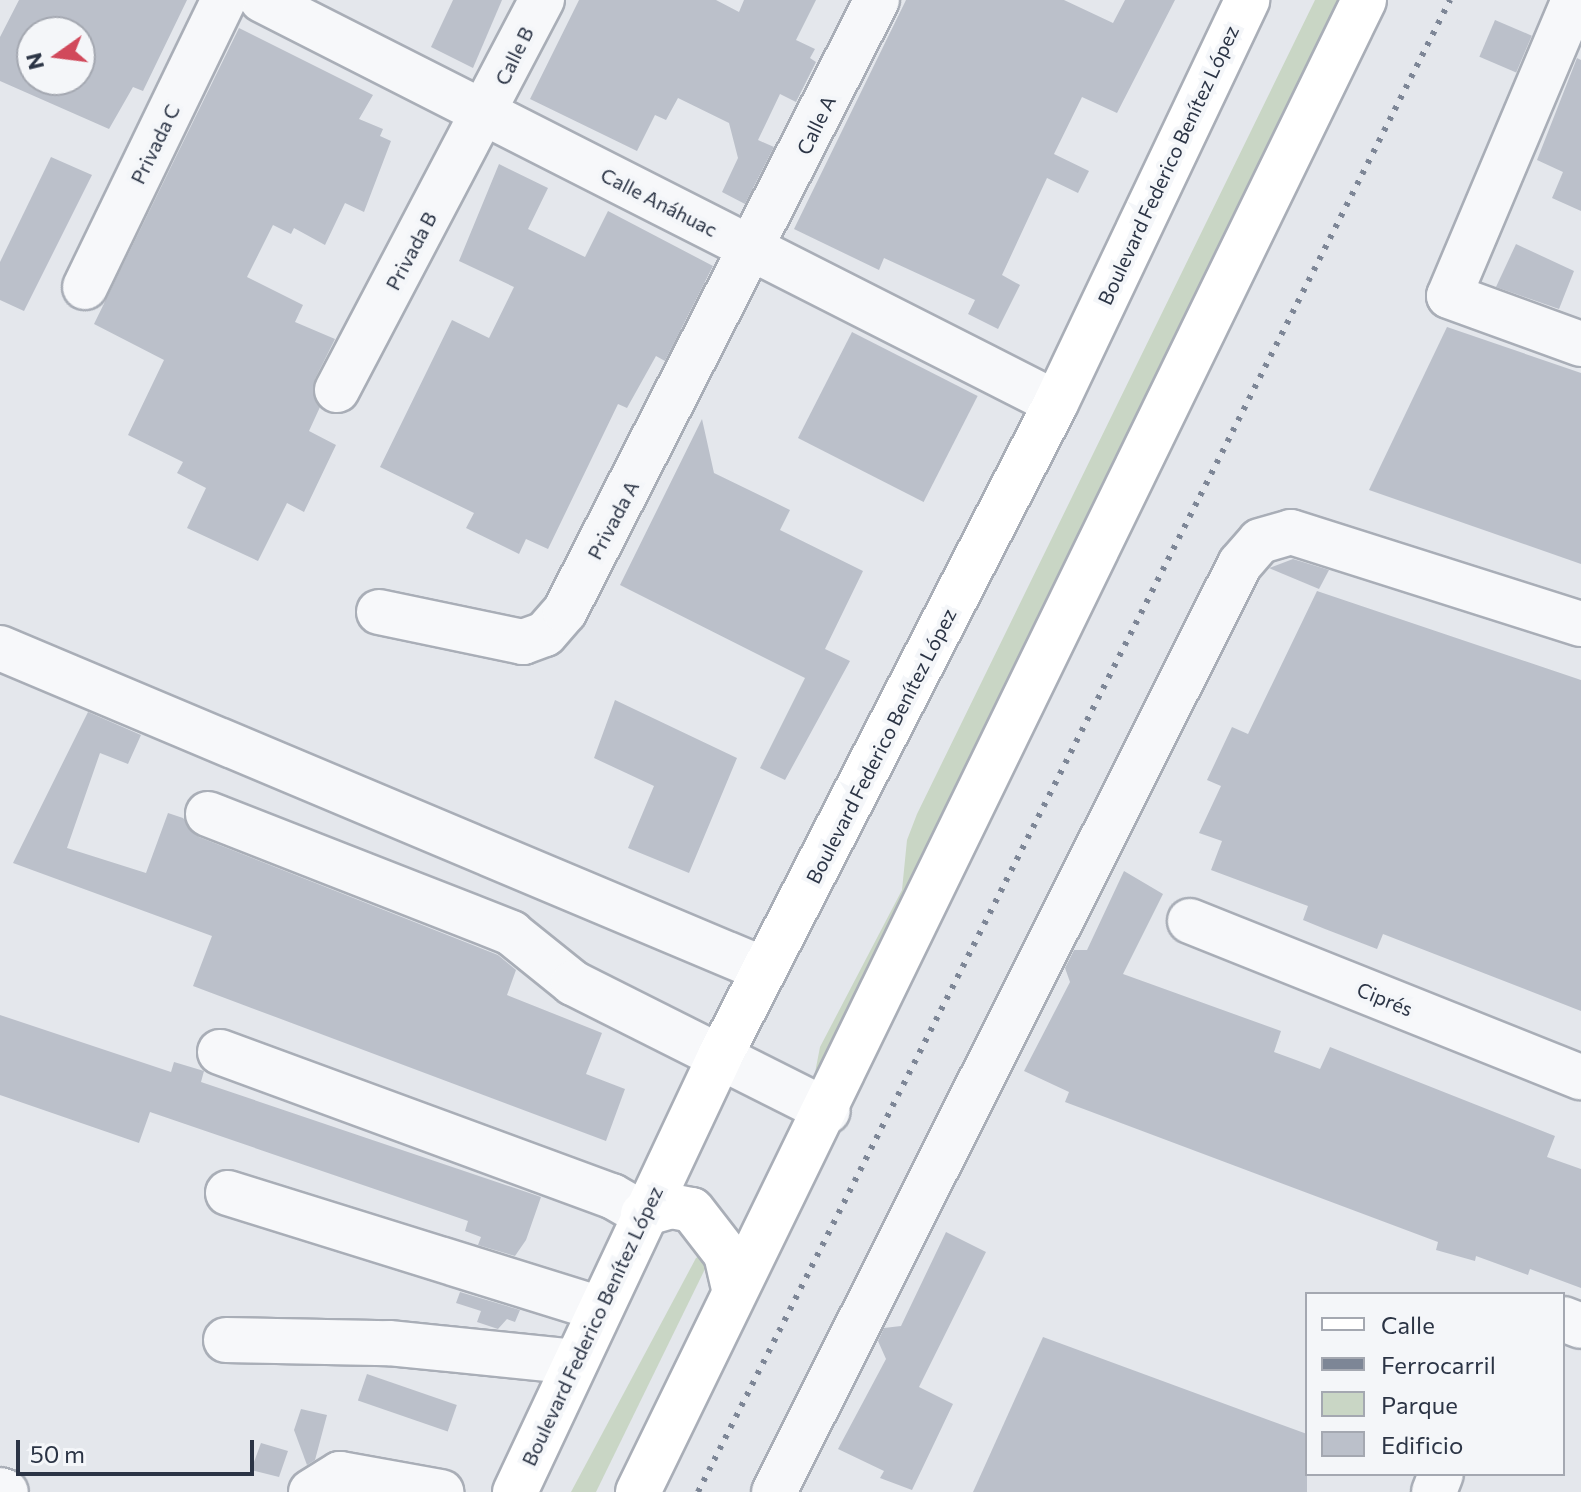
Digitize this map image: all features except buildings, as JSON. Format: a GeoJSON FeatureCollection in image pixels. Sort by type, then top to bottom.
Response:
{"type":"FeatureCollection","features":[{"type":"Feature","properties":{"kind":"main road","name":"Boulevard Federico Benítez López"},"geometry":{"type":"LineString","coordinates":[[515,1492],[643,1214],[720,1056],[1056,403],[1247,0]]}},
{"type":"Feature","properties":{"kind":"main road"},"geometry":{"type":"LineString","coordinates":[[638,1492],[734,1288],[828,1111],[1364,0]]}},
{"type":"Feature","properties":{"kind":"main road"},"geometry":{"type":"LineString","coordinates":[[643,1214],[671,1206],[692,1210],[726,1254],[734,1288]]}},
{"type":"Feature","properties":{"kind":"main road"},"geometry":{"type":"LineString","coordinates":[[540,1492],[553,1454],[567,1381]]}},
{"type":"Feature","properties":{"kind":"street","name":"Privada C"},"geometry":{"type":"LineString","coordinates":[[85,287],[224,0]]}},
{"type":"Feature","properties":{"kind":"street","name":"Calle Anáhuac"},"geometry":{"type":"LineString","coordinates":[[262,0],[1056,403]]}},
{"type":"Feature","properties":{"kind":"street","name":"Calle B"},"geometry":{"type":"LineString","coordinates":[[486,112],[542,0]]}},
{"type":"Feature","properties":{"kind":"street","name":"Calle A"},"geometry":{"type":"LineString","coordinates":[[754,251],[877,0]]}},
{"type":"Feature","properties":{"kind":"street"},"geometry":{"type":"LineString","coordinates":[[1574,0],[1449,296],[1581,344]]}},
{"type":"Feature","properties":{"kind":"street","name":"Privada B"},"geometry":{"type":"LineString","coordinates":[[337,390],[486,112]]}},
{"type":"Feature","properties":{"kind":"street","name":"Privada A"},"geometry":{"type":"LineString","coordinates":[[379,612],[492,641],[523,642],[545,634],[565,611],[754,251]]}},
{"type":"Feature","properties":{"kind":"street"},"geometry":{"type":"LineString","coordinates":[[774,1492],[1240,564],[1260,541],[1291,532],[1581,624]]}},
{"type":"Feature","properties":{"kind":"street"},"geometry":{"type":"LineString","coordinates":[[0,648],[763,969]]}},
{"type":"Feature","properties":{"kind":"street"},"geometry":{"type":"LineString","coordinates":[[208,814],[511,933],[573,983],[828,1111]]}},
{"type":"Feature","properties":{"kind":"street","name":"Ciprés"},"geometry":{"type":"LineString","coordinates":[[1190,921],[1581,1077]]}},
{"type":"Feature","properties":{"kind":"street"},"geometry":{"type":"LineString","coordinates":[[220,1052],[612,1196],[643,1214]]}},
{"type":"Feature","properties":{"kind":"street"},"geometry":{"type":"LineString","coordinates":[[228,1193],[600,1309]]}},
{"type":"Feature","properties":{"kind":"street"},"geometry":{"type":"LineString","coordinates":[[226,1340],[389,1343],[567,1381]]}},
{"type":"Feature","properties":{"kind":"street"},"geometry":{"type":"LineString","coordinates":[[311,1492],[340,1474],[441,1492]]}},
{"type":"Feature","properties":{"kind":"street"},"geometry":{"type":"LineString","coordinates":[[0,1490],[6,1492]]}},
{"type":"Feature","properties":{"kind":"green space"},"geometry":{"type":"Polygon","coordinates":[[[1315,0],[1348,0],[813,1083],[820,1047],[902,890],[907,840],[917,814],[1315,0]]]}},
{"type":"Feature","properties":{"kind":"green space"},"geometry":{"type":"Polygon","coordinates":[[[707,1252],[706,1267],[596,1492],[571,1492],[696,1258],[707,1252]]]}},
{"type":"Feature","properties":{"kind":"railway"},"geometry":{"type":"LineString","coordinates":[[698,1492],[1450,0]]}}]}
